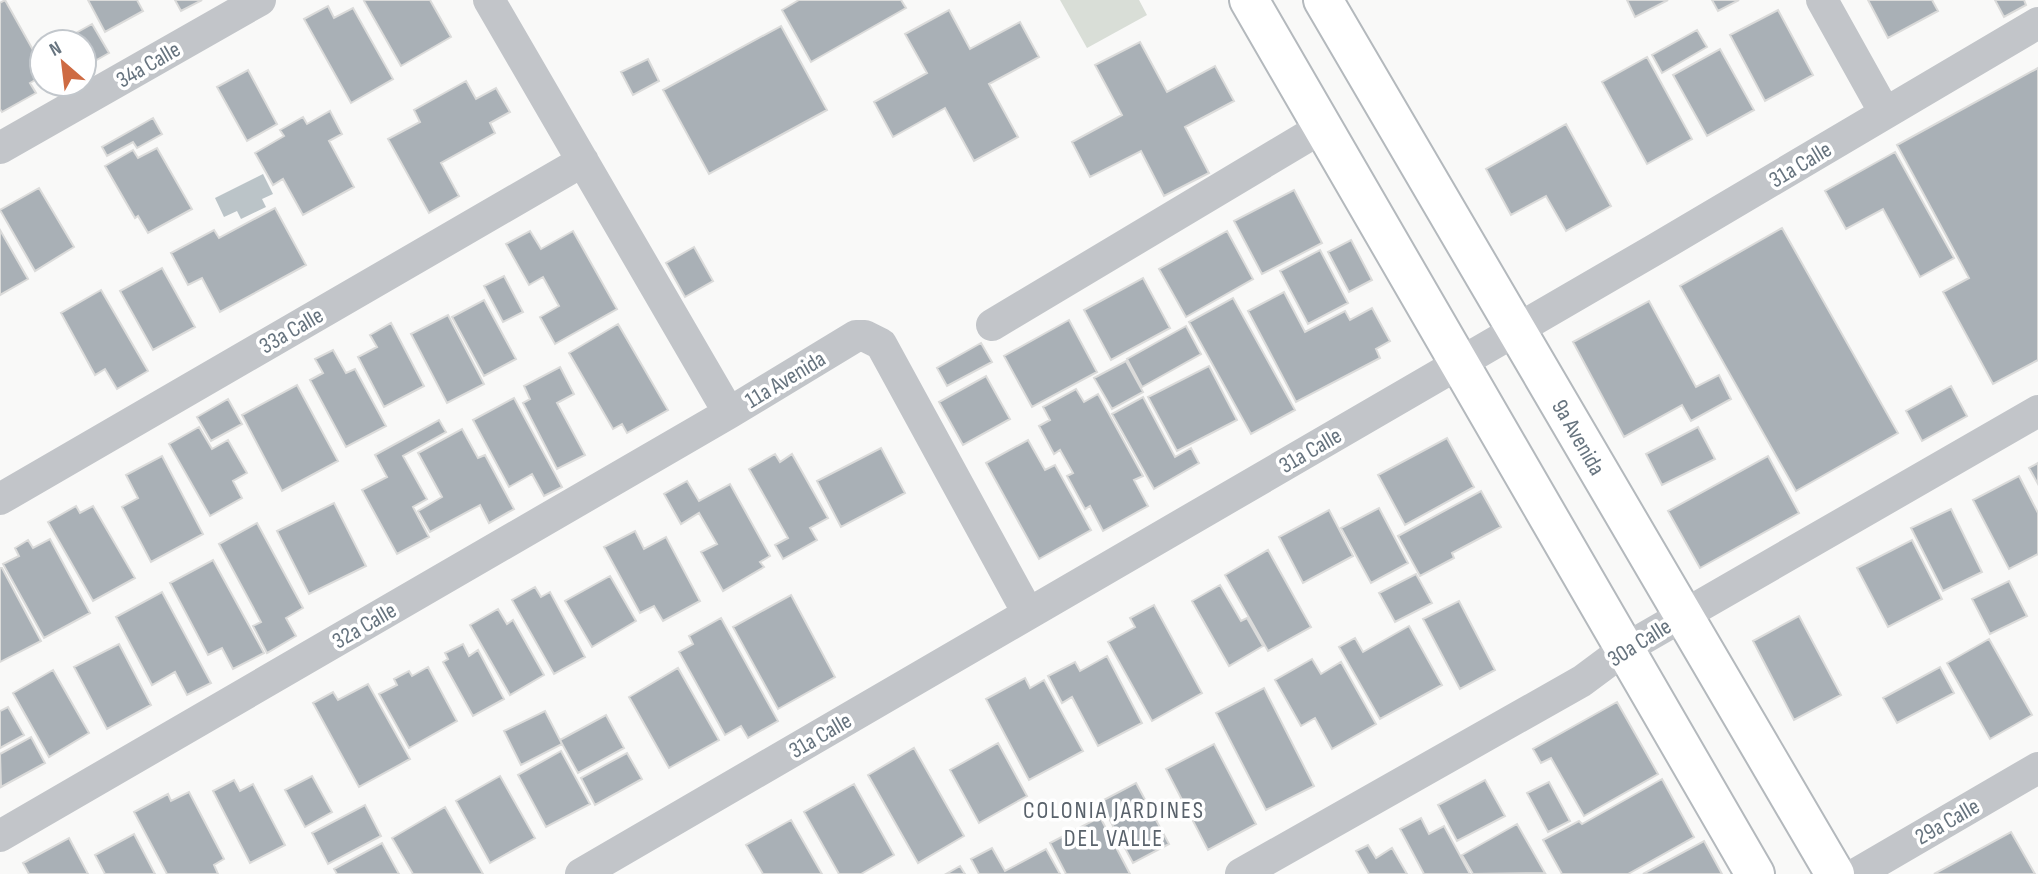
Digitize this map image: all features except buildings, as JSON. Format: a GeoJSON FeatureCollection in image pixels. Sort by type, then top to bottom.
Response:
{"type":"FeatureCollection","features":[{"type":"Feature","properties":{"kind":"street","name":"34a Calle"},"geometry":{"type":"LineString","coordinates":[[0,148],[260,0]]}},
{"type":"Feature","properties":{"kind":"street","name":"11a Avenida"},"geometry":{"type":"LineString","coordinates":[[489,0],[729,413],[856,336],[864,335],[881,344],[1028,613]]}},
{"type":"Feature","properties":{"kind":"street"},"geometry":{"type":"LineString","coordinates":[[1250,0],[1755,874]]}},
{"type":"Feature","properties":{"kind":"street","name":"9a Avenida"},"geometry":{"type":"LineString","coordinates":[[1323,0],[1835,874]]}},
{"type":"Feature","properties":{"kind":"street"},"geometry":{"type":"LineString","coordinates":[[1822,0],[1885,113]]}},
{"type":"Feature","properties":{"kind":"street","name":"31a Calle"},"geometry":{"type":"LineString","coordinates":[[581,874],[1517,330],[2038,23]]}},
{"type":"Feature","properties":{"kind":"street"},"geometry":{"type":"LineString","coordinates":[[992,325],[1323,127]]}},
{"type":"Feature","properties":{"kind":"street","name":"33a Calle"},"geometry":{"type":"LineString","coordinates":[[0,499],[583,161]]}},
{"type":"Feature","properties":{"kind":"street","name":"30a Calle"},"geometry":{"type":"LineString","coordinates":[[1241,874],[1582,681],[1625,649],[2038,411]]}},
{"type":"Feature","properties":{"kind":"street","name":"32a Calle"},"geometry":{"type":"LineString","coordinates":[[0,836],[729,413]]}},
{"type":"Feature","properties":{"kind":"street","name":"29a Calle"},"geometry":{"type":"LineString","coordinates":[[1856,874],[2038,768]]}},
{"type":"Feature","properties":{"kind":"shaded area"},"geometry":{"type":"Polygon","coordinates":[[[1060,0],[1139,0],[1147,15],[1087,48],[1060,0]]]}},
{"type":"Feature","properties":{"kind":"shaded area"},"geometry":{"type":"Polygon","coordinates":[[[263,174],[273,194],[262,199],[266,207],[241,219],[237,211],[224,217],[215,198],[263,174]]]}},
{"type":"Feature","properties":{"kind":"district","name":"COLONIA JARDINES DEL VALLE"},"geometry":{"type":"Point","coordinates":[1114,824]}}]}
